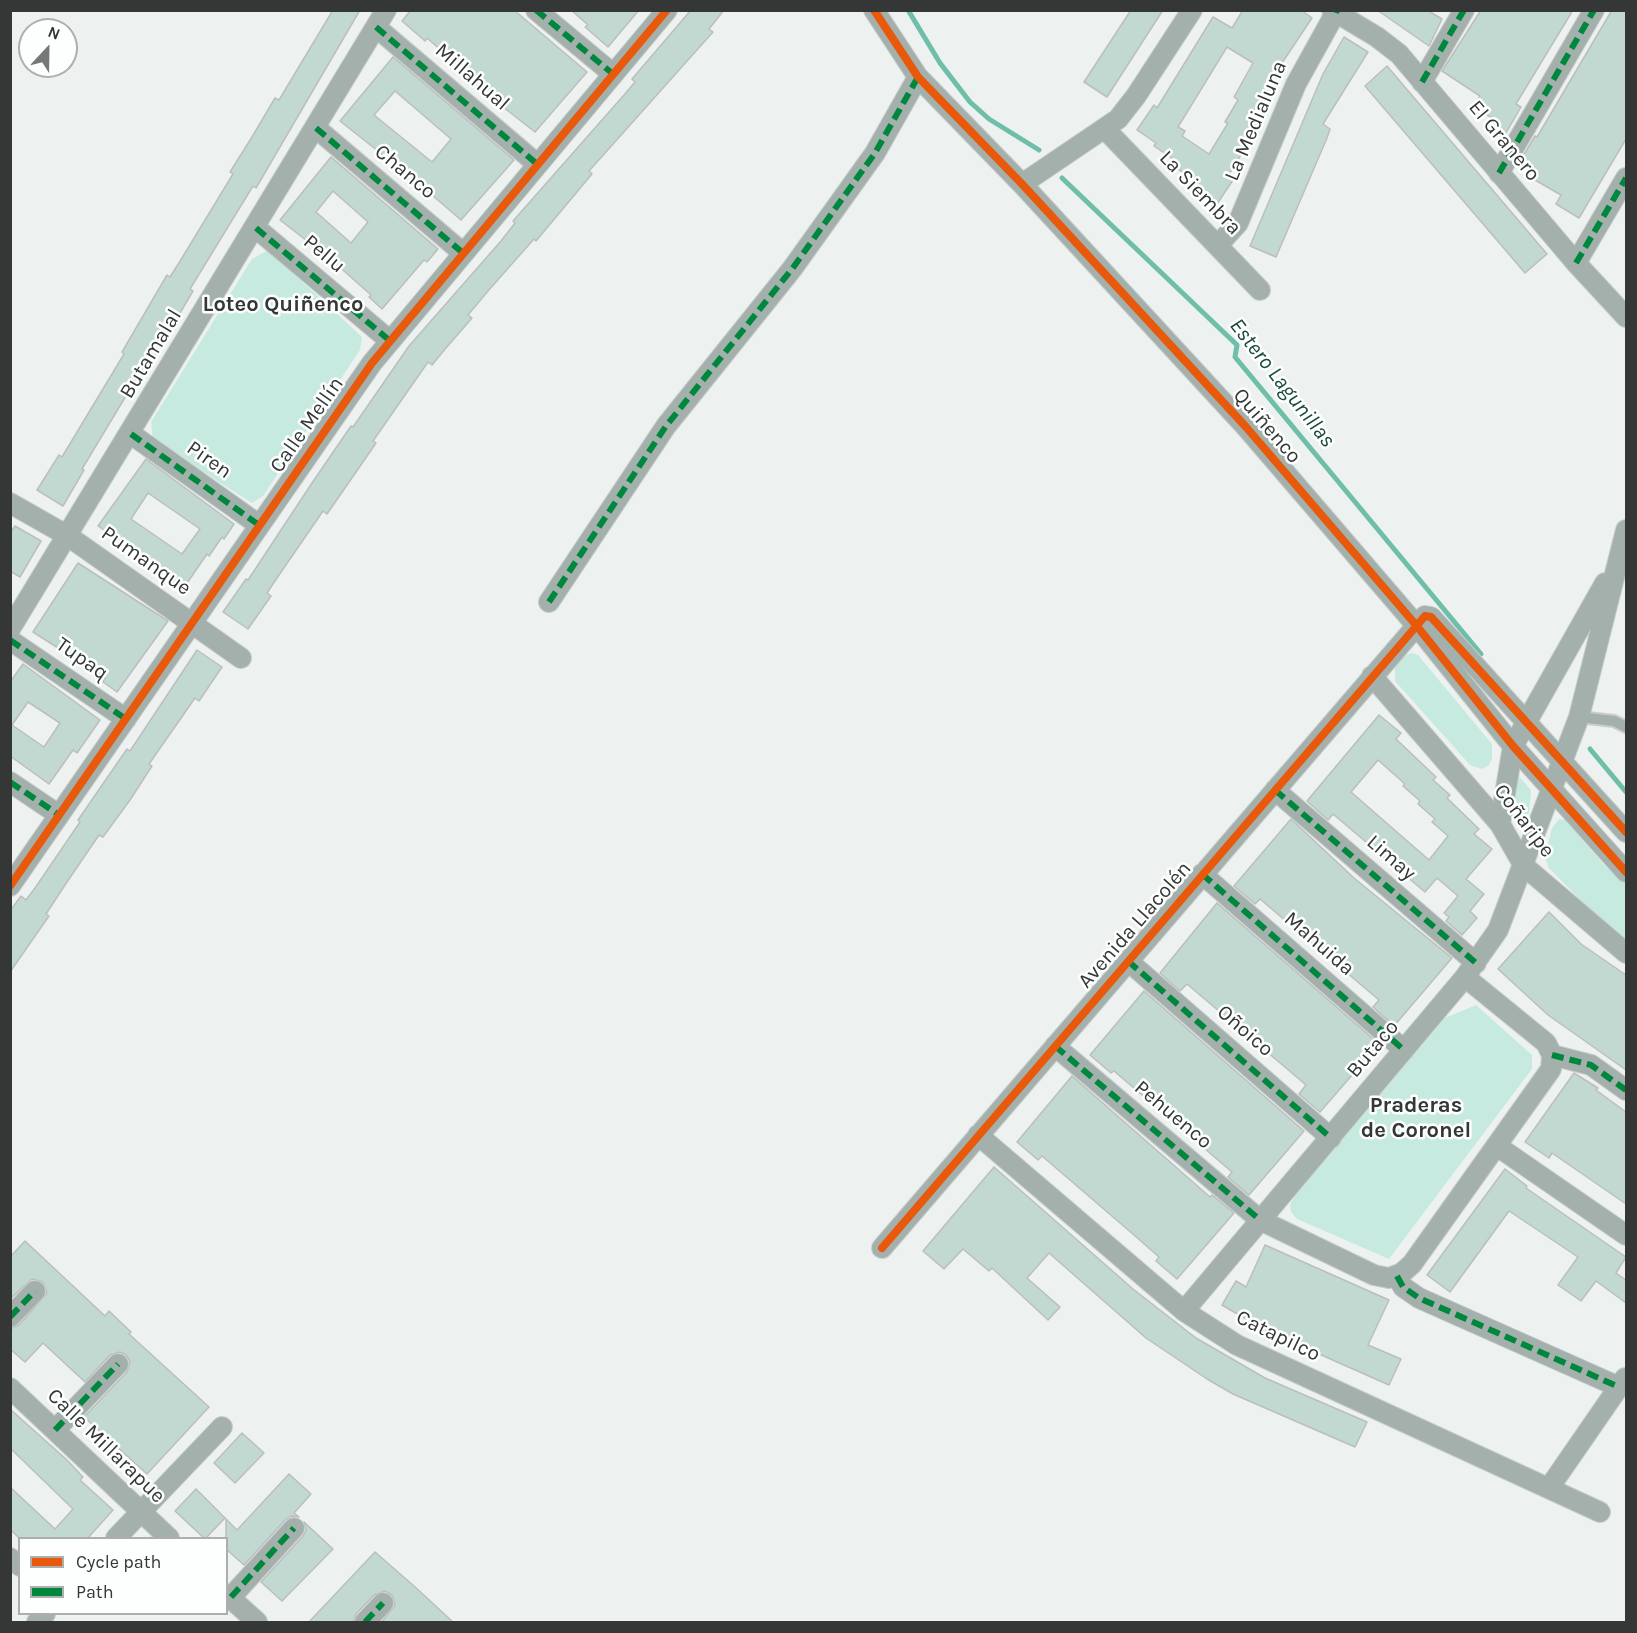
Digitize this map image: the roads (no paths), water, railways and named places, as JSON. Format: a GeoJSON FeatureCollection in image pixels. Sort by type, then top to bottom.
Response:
{"type":"FeatureCollection","features":[{"type":"Feature","properties":{"kind":"street"},"geometry":{"type":"LineString","coordinates":[[536,10],[613,74]]}},
{"type":"Feature","properties":{"kind":"street","name":"Calle Mellín"},"geometry":{"type":"LineString","coordinates":[[10,885],[389,340],[667,10]]}},
{"type":"Feature","properties":{"kind":"street","name":"Quiñenco"},"geometry":{"type":"LineString","coordinates":[[874,10],[918,77],[1022,184],[1246,427],[1416,625],[1513,746],[1626,872]]}},
{"type":"Feature","properties":{"kind":"street"},"geometry":{"type":"LineString","coordinates":[[1022,184],[1106,129],[1128,108],[1192,10]]}},
{"type":"Feature","properties":{"kind":"street"},"geometry":{"type":"LineString","coordinates":[[1422,82],[1464,10]]}},
{"type":"Feature","properties":{"kind":"street"},"geometry":{"type":"LineString","coordinates":[[1499,173],[1594,10]]}},
{"type":"Feature","properties":{"kind":"street","name":"El Granero"},"geometry":{"type":"LineString","coordinates":[[1335,11],[1389,45],[1576,263],[1626,317]]}},
{"type":"Feature","properties":{"kind":"street","name":"La Medialuna"},"geometry":{"type":"LineString","coordinates":[[1218,245],[1238,223],[1304,67],[1335,11]]}},
{"type":"Feature","properties":{"kind":"street","name":"Butamalal"},"geometry":{"type":"LineString","coordinates":[[10,629],[131,434],[381,19]]}},
{"type":"Feature","properties":{"kind":"street","name":"Millahual"},"geometry":{"type":"LineString","coordinates":[[381,19],[537,164]]}},
{"type":"Feature","properties":{"kind":"street"},"geometry":{"type":"LineString","coordinates":[[549,602],[666,426],[792,269],[875,153],[918,77]]}},
{"type":"Feature","properties":{"kind":"street","name":"Chanco"},"geometry":{"type":"LineString","coordinates":[[316,128],[463,253]]}},
{"type":"Feature","properties":{"kind":"street","name":"La Siembra"},"geometry":{"type":"LineString","coordinates":[[1106,129],[1260,290]]}},
{"type":"Feature","properties":{"kind":"street"},"geometry":{"type":"LineString","coordinates":[[1576,263],[1626,178]]}},
{"type":"Feature","properties":{"kind":"street","name":"Pellu"},"geometry":{"type":"LineString","coordinates":[[256,228],[389,340]]}},
{"type":"Feature","properties":{"kind":"street","name":"Piren"},"geometry":{"type":"LineString","coordinates":[[131,434],[259,525]]}},
{"type":"Feature","properties":{"kind":"street","name":"Pumanque"},"geometry":{"type":"LineString","coordinates":[[15,506],[68,536],[242,658]]}},
{"type":"Feature","properties":{"kind":"street"},"geometry":{"type":"LineString","coordinates":[[1500,824],[1513,746],[1616,563],[1626,530]]}},
{"type":"Feature","properties":{"kind":"street","name":"Butaco"},"geometry":{"type":"LineString","coordinates":[[1184,1311],[1470,970],[1498,930],[1579,717],[1616,563]]}},
{"type":"Feature","properties":{"kind":"street"},"geometry":{"type":"LineString","coordinates":[[1416,625],[1425,616],[1431,617],[1527,720],[1626,832]]}},
{"type":"Feature","properties":{"kind":"street","name":"Avenida Llacolén"},"geometry":{"type":"LineString","coordinates":[[882,1248],[1416,625]]}},
{"type":"Feature","properties":{"kind":"street","name":"Tupaq"},"geometry":{"type":"LineString","coordinates":[[10,639],[126,719]]}},
{"type":"Feature","properties":{"kind":"street","name":"Coñaripe"},"geometry":{"type":"LineString","coordinates":[[1372,676],[1500,824],[1524,866],[1626,953]]}},
{"type":"Feature","properties":{"kind":"street"},"geometry":{"type":"LineString","coordinates":[[10,782],[59,815]]}},
{"type":"Feature","properties":{"kind":"street","name":"Limay"},"geometry":{"type":"LineString","coordinates":[[1275,790],[1470,970],[1546,1043],[1552,1055]]}},
{"type":"Feature","properties":{"kind":"street","name":"Mahuida"},"geometry":{"type":"LineString","coordinates":[[1202,874],[1404,1050]]}},
{"type":"Feature","properties":{"kind":"street","name":"Oñoico"},"geometry":{"type":"LineString","coordinates":[[1128,961],[1331,1138]]}},
{"type":"Feature","properties":{"kind":"street","name":"Pehuenco"},"geometry":{"type":"LineString","coordinates":[[1055,1046],[1260,1221],[1374,1275],[1397,1276]]}},
{"type":"Feature","properties":{"kind":"street"},"geometry":{"type":"LineString","coordinates":[[1549,1488],[1623,1381],[1419,1299],[1403,1287],[1397,1276],[1412,1264],[1547,1076],[1551,1069],[1552,1055],[1591,1065],[1626,1090]]}},
{"type":"Feature","properties":{"kind":"street","name":"Catapilco"},"geometry":{"type":"LineString","coordinates":[[978,1135],[1184,1311],[1237,1345],[1600,1512]]}},
{"type":"Feature","properties":{"kind":"street"},"geometry":{"type":"LineString","coordinates":[[1497,1146],[1626,1235]]}},
{"type":"Feature","properties":{"kind":"street"},"geometry":{"type":"LineString","coordinates":[[10,1317],[34,1291]]}},
{"type":"Feature","properties":{"kind":"street"},"geometry":{"type":"LineString","coordinates":[[55,1430],[118,1364]]}},
{"type":"Feature","properties":{"kind":"street","name":"Calle Millarapue"},"geometry":{"type":"LineString","coordinates":[[10,1388],[167,1537]]}},
{"type":"Feature","properties":{"kind":"street"},"geometry":{"type":"LineString","coordinates":[[119,1537],[222,1427]]}},
{"type":"Feature","properties":{"kind":"street"},"geometry":{"type":"LineString","coordinates":[[257,1623],[229,1596],[294,1528]]}},
{"type":"Feature","properties":{"kind":"street"},"geometry":{"type":"LineString","coordinates":[[365,1623],[383,1603]]}},
{"type":"Feature","properties":{"kind":"lane"},"geometry":{"type":"LineString","coordinates":[[1579,717],[1614,721],[1626,727]]}},
{"type":"Feature","properties":{"kind":"waterway","name":"Estero Lagunillas"},"geometry":{"type":"LineString","coordinates":[[908,10],[940,63],[970,102],[989,119],[1039,150]]}},
{"type":"Feature","properties":{"kind":"waterway","name":"Estero Lagunillas"},"geometry":{"type":"LineString","coordinates":[[1062,178],[1237,345],[1235,357],[1481,654]]}},
{"type":"Feature","properties":{"kind":"waterway","name":"Estero Lagunillas"},"geometry":{"type":"LineString","coordinates":[[1590,749],[1626,792]]}},
{"type":"Feature","properties":{"kind":"district","name":"Loteo Quiñenco"},"geometry":{"type":"Point","coordinates":[283,305]}},
{"type":"Feature","properties":{"kind":"district","name":"Praderas de Coronel"},"geometry":{"type":"Point","coordinates":[1416,1118]}}]}
